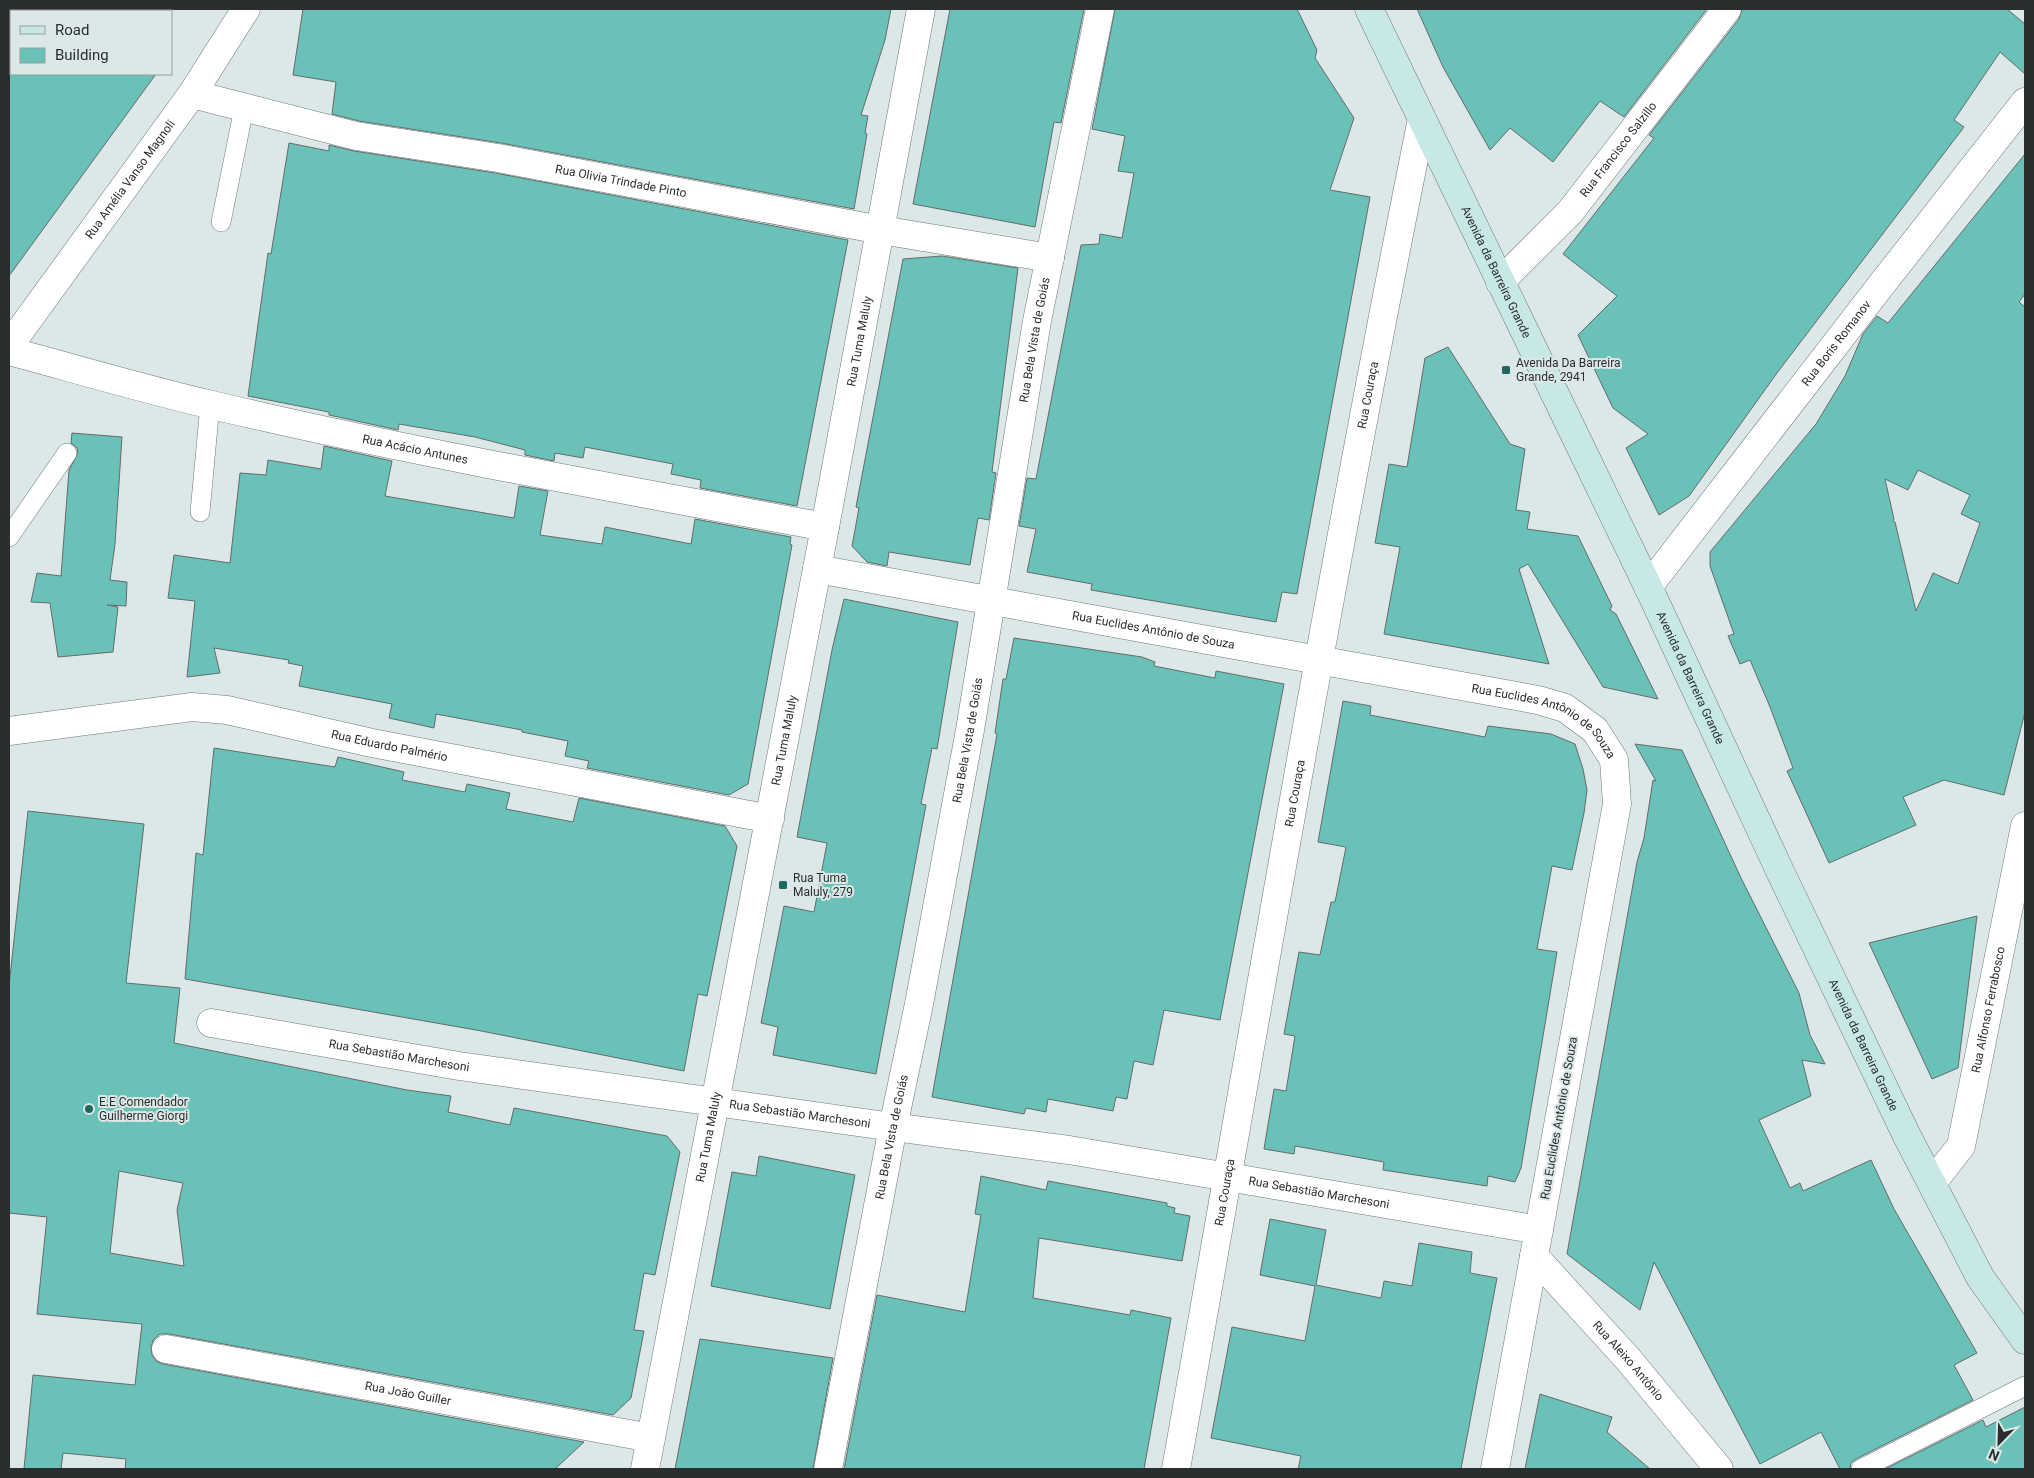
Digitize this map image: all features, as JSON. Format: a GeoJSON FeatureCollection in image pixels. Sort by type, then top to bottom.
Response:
{"type":"FeatureCollection","features":[{"type":"Feature","properties":{"kind":"main road","name":"Avenida da Barreira Grande"},"geometry":{"type":"LineString","coordinates":[[1369,9],[1648,587],[1778,868],[1906,1134],[1980,1277],[2025,1340]]}},
{"type":"Feature","properties":{"kind":"street","name":"Rua Amélia Vanso Magnoli"},"geometry":{"type":"LineString","coordinates":[[9,346],[192,94],[246,9]]}},
{"type":"Feature","properties":{"kind":"street","name":"Rua Tuma Maluly"},"geometry":{"type":"LineString","coordinates":[[645,1469],[770,819],[921,9]]}},
{"type":"Feature","properties":{"kind":"street","name":"Rua Bela Vista de Goiás"},"geometry":{"type":"LineString","coordinates":[[828,1469],[970,730],[1037,321],[1100,9]]}},
{"type":"Feature","properties":{"kind":"street","name":"Rua Francisco Salzillo"},"geometry":{"type":"LineString","coordinates":[[1500,282],[1570,212],[1727,9]]}},
{"type":"Feature","properties":{"kind":"street","name":"Rua Olivia Trindade Pinto"},"geometry":{"type":"LineString","coordinates":[[192,94],[356,136],[498,158],[881,230],[1050,258]]}},
{"type":"Feature","properties":{"kind":"street","name":"Rua Boris Romanov"},"geometry":{"type":"LineString","coordinates":[[1648,587],[2025,102]]}},
{"type":"Feature","properties":{"kind":"street","name":"Rua Couraça"},"geometry":{"type":"LineString","coordinates":[[1176,1469],[1283,851],[1346,505],[1422,119]]}},
{"type":"Feature","properties":{"kind":"street","name":"Rua Acácio Antunes"},"geometry":{"type":"LineString","coordinates":[[9,351],[210,405],[482,464],[825,527]]}},
{"type":"Feature","properties":{"kind":"street","name":"Rua Euclides Antônio de Souza"},"geometry":{"type":"LineString","coordinates":[[817,569],[1538,700],[1565,708],[1595,730],[1614,760],[1617,804],[1495,1469]]}},
{"type":"Feature","properties":{"kind":"street","name":"Rua Eduardo Palmério"},"geometry":{"type":"LineString","coordinates":[[9,731],[192,707],[227,710],[372,743],[770,819]]}},
{"type":"Feature","properties":{"kind":"street","name":"Rua Alfonso Ferrabosco"},"geometry":{"type":"LineString","coordinates":[[1932,1183],[1961,1146],[2017,919],[2025,826]]}},
{"type":"Feature","properties":{"kind":"street","name":"Rua Sebastião Marchesoni"},"geometry":{"type":"LineString","coordinates":[[211,1023],[459,1066],[1069,1150],[1539,1230]]}},
{"type":"Feature","properties":{"kind":"street","name":"Rua Aleixo Antônio"},"geometry":{"type":"LineString","coordinates":[[1534,1256],[1628,1359],[1719,1469]]}},
{"type":"Feature","properties":{"kind":"street","name":"Rua João Guiller"},"geometry":{"type":"LineString","coordinates":[[166,1349],[651,1438]]}},
{"type":"Feature","properties":{"kind":"lane"},"geometry":{"type":"LineString","coordinates":[[221,222],[244,108]]}},
{"type":"Feature","properties":{"kind":"lane"},"geometry":{"type":"LineString","coordinates":[[200,512],[210,405]]}},
{"type":"Feature","properties":{"kind":"lane"},"geometry":{"type":"LineString","coordinates":[[9,537],[67,453]]}},
{"type":"Feature","properties":{"kind":"lane"},"geometry":{"type":"LineString","coordinates":[[1861,1469],[2025,1386]]}},
{"type":"Feature","properties":{"kind":"building"},"geometry":{"type":"Polygon","coordinates":[[[303,9],[891,9],[885,40],[861,115],[868,116],[865,133],[867,134],[854,209],[501,143],[359,121],[332,114],[336,82],[293,75],[303,9]]]}},
{"type":"Feature","properties":{"kind":"building"},"geometry":{"type":"Polygon","coordinates":[[[950,9],[1084,9],[1061,123],[1054,122],[1035,227],[913,204],[950,9]]]}},
{"type":"Feature","properties":{"kind":"building"},"geometry":{"type":"Polygon","coordinates":[[[1115,9],[1297,9],[1317,50],[1315,58],[1354,118],[1330,190],[1370,197],[1297,594],[1282,592],[1276,622],[1091,590],[1092,584],[1027,572],[1036,529],[1019,526],[1027,478],[1036,479],[1081,245],[1099,244],[1100,234],[1122,238],[1134,173],[1118,171],[1125,136],[1092,129],[1115,9]]]}},
{"type":"Feature","properties":{"kind":"building"},"geometry":{"type":"Polygon","coordinates":[[[1417,9],[1707,9],[1624,117],[1600,101],[1553,162],[1510,128],[1490,150],[1443,67],[1417,9]]]}},
{"type":"Feature","properties":{"kind":"building"},"geometry":{"type":"Polygon","coordinates":[[[1742,9],[2007,9],[2025,24],[2025,74],[2000,52],[1954,120],[1964,127],[1777,373],[1689,496],[1659,515],[1626,448],[1648,434],[1613,408],[1578,335],[1617,296],[1563,254],[1654,138],[1649,135],[1739,19],[1742,9]]]}},
{"type":"Feature","properties":{"kind":"building"},"geometry":{"type":"Polygon","coordinates":[[[9,74],[155,75],[9,276],[9,74]]]}},
{"type":"Feature","properties":{"kind":"building"},"geometry":{"type":"Polygon","coordinates":[[[289,143],[329,151],[329,145],[354,151],[495,173],[848,240],[797,506],[700,488],[701,480],[671,474],[673,464],[585,447],[583,458],[555,453],[554,461],[525,455],[525,450],[475,437],[399,424],[398,430],[329,415],[329,412],[248,396],[268,253],[271,254],[289,143]]]}},
{"type":"Feature","properties":{"kind":"building"},"geometry":{"type":"Polygon","coordinates":[[[2025,154],[2025,294],[2019,302],[2025,307],[2025,712],[2004,795],[1944,780],[1903,797],[1916,825],[1829,863],[1787,771],[1793,768],[1750,660],[1740,664],[1728,636],[1734,634],[1710,566],[1710,552],[1816,424],[1845,376],[1863,334],[1877,316],[1888,323],[2025,154]],[[1918,470],[1908,490],[1885,479],[1893,521],[1895,522],[1916,611],[1933,573],[1958,584],[1980,523],[1961,514],[1970,495],[1918,470]]]}},
{"type":"Feature","properties":{"kind":"building"},"geometry":{"type":"Polygon","coordinates":[[[942,256],[1018,268],[992,472],[996,473],[989,520],[978,518],[970,565],[889,552],[887,566],[867,562],[852,546],[859,508],[856,507],[903,259],[942,256]]]}},
{"type":"Feature","properties":{"kind":"building"},"geometry":{"type":"Polygon","coordinates":[[[1448,347],[1510,444],[1525,449],[1516,510],[1530,512],[1527,529],[1578,536],[1612,606],[1610,610],[1616,614],[1658,699],[1603,687],[1528,564],[1519,569],[1549,664],[1384,634],[1400,547],[1375,543],[1389,464],[1407,467],[1425,358],[1448,347]]]}},
{"type":"Feature","properties":{"kind":"building"},"geometry":{"type":"Polygon","coordinates":[[[72,433],[122,437],[115,544],[110,580],[127,582],[126,606],[107,605],[118,607],[113,652],[58,657],[50,603],[31,602],[37,573],[61,576],[69,470],[78,453],[77,448],[71,443],[72,433]]]}},
{"type":"Feature","properties":{"kind":"building"},"geometry":{"type":"Polygon","coordinates":[[[324,446],[392,461],[385,496],[514,518],[519,486],[548,491],[540,535],[602,544],[605,527],[691,544],[695,519],[791,537],[790,544],[792,545],[748,784],[729,795],[587,768],[589,761],[565,756],[568,741],[522,732],[522,730],[436,714],[434,728],[389,718],[392,704],[299,686],[303,666],[288,663],[289,660],[214,648],[220,673],[187,677],[195,601],[168,598],[174,555],[230,563],[240,473],[266,475],[268,460],[321,469],[324,446]]]}},
{"type":"Feature","properties":{"kind":"building"},"geometry":{"type":"Polygon","coordinates":[[[844,599],[958,622],[937,749],[932,748],[921,804],[926,805],[876,1074],[773,1055],[778,1027],[761,1023],[784,906],[814,912],[827,843],[797,837],[832,650],[844,599]]]}},
{"type":"Feature","properties":{"kind":"building"},"geometry":{"type":"Polygon","coordinates":[[[1014,638],[1142,657],[1155,662],[1154,666],[1215,678],[1216,671],[1284,684],[1220,1020],[1164,1010],[1153,1065],[1134,1061],[1127,1099],[1116,1097],[1113,1111],[1048,1099],[1046,1112],[1026,1108],[1024,1114],[932,1097],[997,734],[995,733],[1003,679],[1006,679],[1014,638]]]}},
{"type":"Feature","properties":{"kind":"building"},"geometry":{"type":"Polygon","coordinates":[[[1343,701],[1371,706],[1370,715],[1485,737],[1488,726],[1551,734],[1575,744],[1587,790],[1584,813],[1572,870],[1552,866],[1537,949],[1557,952],[1521,1168],[1515,1182],[1488,1176],[1487,1186],[1383,1170],[1384,1162],[1295,1146],[1294,1154],[1264,1149],[1274,1089],[1286,1091],[1295,1036],[1284,1034],[1299,952],[1320,955],[1331,902],[1335,902],[1346,847],[1318,842],[1343,701]]]}},
{"type":"Feature","properties":{"kind":"building"},"geometry":{"type":"Polygon","coordinates":[[[1635,744],[1682,750],[1741,878],[1799,993],[1810,1035],[1825,1064],[1802,1060],[1811,1096],[1759,1120],[1790,1188],[1800,1183],[1803,1191],[1871,1160],[1894,1209],[1977,1353],[1954,1365],[1973,1400],[1856,1459],[1851,1463],[1850,1469],[1840,1469],[1821,1432],[1760,1464],[1654,1262],[1640,1310],[1567,1254],[1637,862],[1644,838],[1653,780],[1656,781],[1635,744]]]}},
{"type":"Feature","properties":{"kind":"building"},"geometry":{"type":"Polygon","coordinates":[[[214,748],[335,767],[338,757],[404,772],[402,780],[465,792],[467,784],[510,793],[506,809],[573,822],[579,798],[725,826],[737,846],[707,996],[698,994],[684,1071],[476,1030],[185,979],[196,853],[203,855],[214,748]]]}},
{"type":"Feature","properties":{"kind":"building"},"geometry":{"type":"Polygon","coordinates":[[[28,811],[144,824],[126,983],[180,988],[174,1043],[407,1090],[451,1096],[448,1112],[510,1125],[514,1108],[667,1136],[680,1152],[655,1275],[644,1273],[634,1330],[644,1331],[631,1398],[613,1415],[169,1334],[160,1334],[154,1339],[151,1346],[152,1355],[156,1361],[163,1364],[584,1442],[555,1469],[125,1469],[126,1459],[63,1453],[61,1469],[24,1469],[33,1375],[135,1385],[142,1324],[37,1314],[47,1217],[9,1213],[9,986],[28,811]],[[119,1171],[110,1253],[184,1266],[177,1210],[183,1183],[119,1171]]]}},
{"type":"Feature","properties":{"kind":"building"},"geometry":{"type":"Polygon","coordinates":[[[1977,916],[1958,1068],[1932,1079],[1869,943],[1977,916]]]}},
{"type":"Feature","properties":{"kind":"building"},"geometry":{"type":"Polygon","coordinates":[[[759,1156],[855,1175],[830,1309],[711,1286],[732,1172],[756,1176],[759,1156]]]}},
{"type":"Feature","properties":{"kind":"building"},"geometry":{"type":"Polygon","coordinates":[[[981,1176],[1046,1190],[1048,1181],[1167,1203],[1167,1206],[1175,1208],[1174,1213],[1190,1216],[1182,1261],[1039,1238],[1033,1298],[1130,1315],[1131,1310],[1171,1318],[1144,1469],[844,1469],[877,1295],[965,1312],[981,1215],[975,1214],[981,1176]]]}},
{"type":"Feature","properties":{"kind":"building"},"geometry":{"type":"Polygon","coordinates":[[[1270,1219],[1326,1230],[1316,1285],[1381,1298],[1384,1281],[1412,1286],[1419,1243],[1472,1252],[1470,1273],[1497,1278],[1461,1469],[1298,1469],[1301,1456],[1211,1438],[1232,1327],[1305,1341],[1315,1286],[1260,1275],[1270,1219]]]}},
{"type":"Feature","properties":{"kind":"building"},"geometry":{"type":"Polygon","coordinates":[[[700,1339],[833,1358],[813,1469],[675,1469],[700,1339]]]}},
{"type":"Feature","properties":{"kind":"building"},"geometry":{"type":"Polygon","coordinates":[[[1540,1394],[1612,1417],[1607,1432],[1650,1469],[1525,1469],[1540,1394]]]}},
{"type":"Feature","properties":{"kind":"building"},"geometry":{"type":"Polygon","coordinates":[[[2025,1407],[2025,1469],[1885,1469],[1983,1420],[1986,1427],[2025,1407]]]}},
{"type":"Feature","properties":{"kind":"place","name":"Avenida Da Barreira Grande, 2941"},"geometry":{"type":"Point","coordinates":[1506,370]}},
{"type":"Feature","properties":{"kind":"place","name":"Rua Tuma Maluly, 279"},"geometry":{"type":"Point","coordinates":[783,885]}},
{"type":"Feature","properties":{"kind":"place","name":"E.E Comendador Guilherme Giorgi"},"geometry":{"type":"Point","coordinates":[89,1109]}}]}
